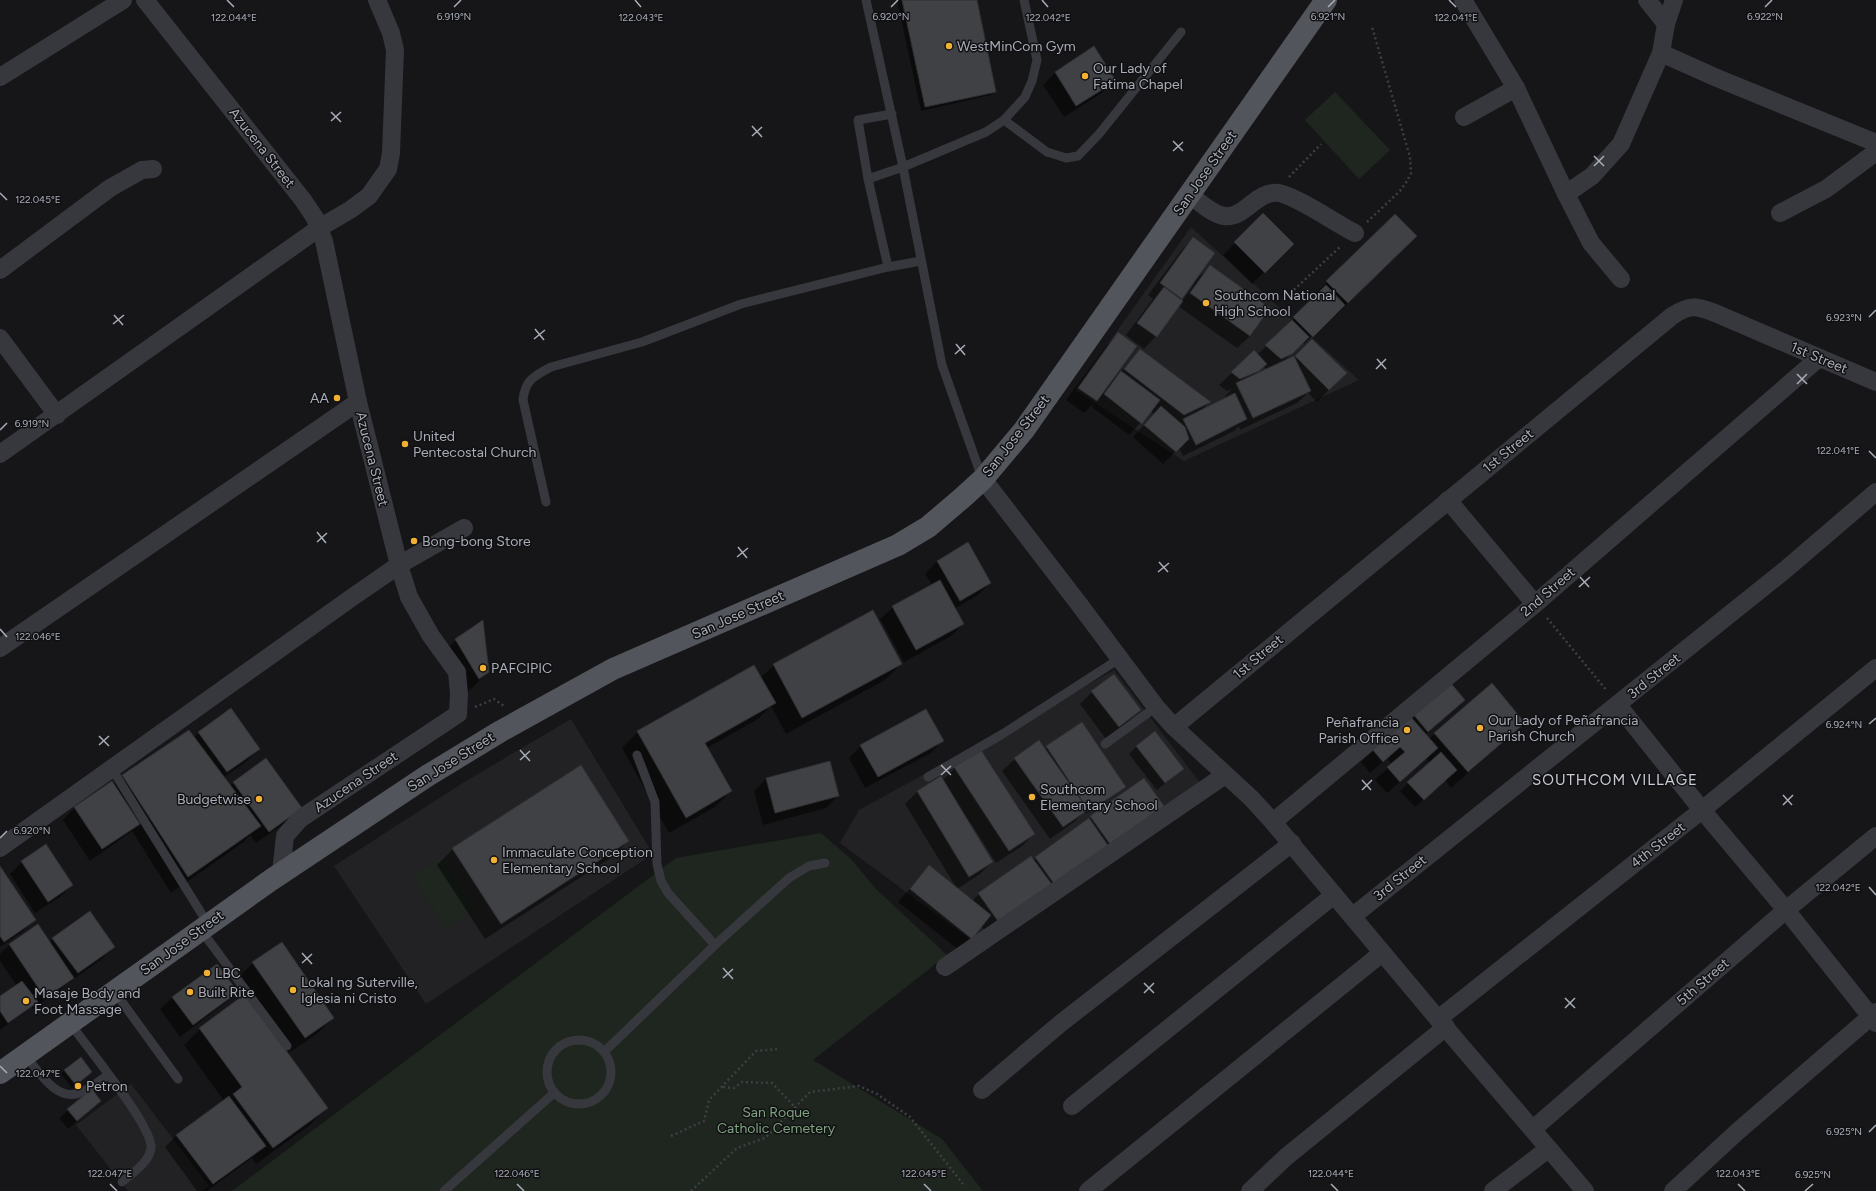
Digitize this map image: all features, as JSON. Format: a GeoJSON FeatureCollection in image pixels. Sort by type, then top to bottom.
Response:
{"type":"FeatureCollection","features":[{"type":"Feature","properties":{"kind":"main road","name":"San Jose Street"},"geometry":{"type":"LineString","coordinates":[[0,1073],[281,873],[427,776],[501,731],[613,669],[898,545],[928,527],[983,478],[1024,430],[1326,0]]}},
{"type":"Feature","properties":{"kind":"street"},"geometry":{"type":"LineString","coordinates":[[0,78],[123,0]]}},
{"type":"Feature","properties":{"kind":"street","name":"Azucena Street"},"geometry":{"type":"LineString","coordinates":[[145,0],[303,200],[319,228],[324,241],[358,402],[399,565],[409,596],[431,636],[457,672],[459,694],[458,714],[300,819],[285,836],[281,873]]}},
{"type":"Feature","properties":{"kind":"street"},"geometry":{"type":"LineString","coordinates":[[0,454],[319,228],[350,210],[369,196],[388,169],[391,153],[395,50],[391,33],[377,0]]}},
{"type":"Feature","properties":{"kind":"street"},"geometry":{"type":"LineString","coordinates":[[1463,0],[1516,88],[1591,243],[1621,279]]}},
{"type":"Feature","properties":{"kind":"street"},"geometry":{"type":"LineString","coordinates":[[1647,0],[1666,24]]}},
{"type":"Feature","properties":{"kind":"street"},"geometry":{"type":"LineString","coordinates":[[1566,194],[1592,176],[1621,144],[1661,52],[1666,24],[1674,0]]}},
{"type":"Feature","properties":{"kind":"street"},"geometry":{"type":"LineString","coordinates":[[1661,52],[1717,78],[1876,144]]}},
{"type":"Feature","properties":{"kind":"street"},"geometry":{"type":"LineString","coordinates":[[1464,117],[1516,88]]}},
{"type":"Feature","properties":{"kind":"street"},"geometry":{"type":"LineString","coordinates":[[1780,213],[1826,189],[1876,152]]}},
{"type":"Feature","properties":{"kind":"street"},"geometry":{"type":"LineString","coordinates":[[0,270],[110,188],[142,170],[153,169]]}},
{"type":"Feature","properties":{"kind":"street"},"geometry":{"type":"LineString","coordinates":[[1190,195],[1214,212],[1224,216],[1238,213],[1257,198],[1267,194],[1278,193],[1290,197],[1355,233]]}},
{"type":"Feature","properties":{"kind":"street","name":"1st Street"},"geometry":{"type":"LineString","coordinates":[[1174,727],[1448,500],[1672,316],[1684,308],[1694,307],[1715,313],[1876,382]]}},
{"type":"Feature","properties":{"kind":"street"},"geometry":{"type":"LineString","coordinates":[[0,338],[57,415]]}},
{"type":"Feature","properties":{"kind":"street","name":"2nd Street"},"geometry":{"type":"LineString","coordinates":[[1273,822],[1535,604],[1819,358]]}},
{"type":"Feature","properties":{"kind":"street"},"geometry":{"type":"LineString","coordinates":[[0,648],[358,402]]}},
{"type":"Feature","properties":{"kind":"street"},"geometry":{"type":"LineString","coordinates":[[983,478],[1156,707],[1174,727],[1273,822],[1292,843],[1382,953],[1585,1191]]}},
{"type":"Feature","properties":{"kind":"street","name":"3rd Street"},"geometry":{"type":"LineString","coordinates":[[1353,916],[1785,570],[1876,492]]}},
{"type":"Feature","properties":{"kind":"street"},"geometry":{"type":"LineString","coordinates":[[1448,500],[1535,604]]}},
{"type":"Feature","properties":{"kind":"street"},"geometry":{"type":"LineString","coordinates":[[0,848],[399,565],[464,528]]}},
{"type":"Feature","properties":{"kind":"street","name":"4th Street"},"geometry":{"type":"LineString","coordinates":[[1250,1191],[1286,1157],[1442,1023],[1876,668]]}},
{"type":"Feature","properties":{"kind":"street"},"geometry":{"type":"LineString","coordinates":[[1618,705],[1702,810],[1874,1018],[1736,1132],[1674,1191]]}},
{"type":"Feature","properties":{"kind":"street"},"geometry":{"type":"LineString","coordinates":[[945,967],[1225,775]]}},
{"type":"Feature","properties":{"kind":"street","name":"5th Street"},"geometry":{"type":"LineString","coordinates":[[1533,1130],[1786,910],[1876,836]]}},
{"type":"Feature","properties":{"kind":"street"},"geometry":{"type":"LineString","coordinates":[[982,1090],[1061,1023],[1292,843]]}},
{"type":"Feature","properties":{"kind":"street"},"geometry":{"type":"LineString","coordinates":[[1072,1106],[1334,895]]}},
{"type":"Feature","properties":{"kind":"street"},"geometry":{"type":"LineString","coordinates":[[1088,1191],[1382,953]]}},
{"type":"Feature","properties":{"kind":"street"},"geometry":{"type":"LineString","coordinates":[[1492,1191],[1548,1149]]}},
{"type":"Feature","properties":{"kind":"lane"},"geometry":{"type":"LineString","coordinates":[[866,0],[892,114],[942,365],[983,478]]}},
{"type":"Feature","properties":{"kind":"lane"},"geometry":{"type":"LineString","coordinates":[[868,179],[903,167],[986,132],[1004,120],[1025,97],[1032,81],[1037,60],[1024,0]]}},
{"type":"Feature","properties":{"kind":"lane"},"geometry":{"type":"LineString","coordinates":[[1004,120],[1048,152],[1066,158],[1078,156],[1099,134],[1181,32]]}},
{"type":"Feature","properties":{"kind":"lane"},"geometry":{"type":"LineString","coordinates":[[888,266],[868,179],[858,120],[892,114]]}},
{"type":"Feature","properties":{"kind":"lane"},"geometry":{"type":"LineString","coordinates":[[546,502],[523,400],[524,390],[529,380],[551,367],[642,342],[741,304],[888,266],[921,261]]}},
{"type":"Feature","properties":{"kind":"lane"},"geometry":{"type":"LineString","coordinates":[[928,777],[1000,735],[1119,659]]}},
{"type":"Feature","properties":{"kind":"lane"},"geometry":{"type":"LineString","coordinates":[[1105,744],[1156,707]]}},
{"type":"Feature","properties":{"kind":"lane"},"geometry":{"type":"LineString","coordinates":[[637,755],[655,802],[657,864],[661,881],[668,893],[715,945]]}},
{"type":"Feature","properties":{"kind":"lane"},"geometry":{"type":"LineString","coordinates":[[112,768],[205,927],[287,1046]]}},
{"type":"Feature","properties":{"kind":"lane"},"geometry":{"type":"LineString","coordinates":[[604,1052],[715,945],[789,878],[809,866],[825,863]]}},
{"type":"Feature","properties":{"kind":"lane"},"geometry":{"type":"LineString","coordinates":[[114,991],[178,1079]]}},
{"type":"Feature","properties":{"kind":"lane"},"geometry":{"type":"LineString","coordinates":[[70,1023],[139,1117],[148,1134],[151,1147],[147,1159],[122,1182]]}},
{"type":"Feature","properties":{"kind":"lane"},"geometry":{"type":"LineString","coordinates":[[579,1039],[593,1042],[604,1052],[610,1064],[611,1078],[604,1092],[594,1100],[580,1104],[566,1102],[554,1093],[548,1080],[547,1066],[553,1052],[564,1043],[579,1039]]}},
{"type":"Feature","properties":{"kind":"lane"},"geometry":{"type":"LineString","coordinates":[[25,1055],[52,1086],[64,1094],[70,1095],[80,1093],[108,1075]]}},
{"type":"Feature","properties":{"kind":"lane"},"geometry":{"type":"LineString","coordinates":[[444,1191],[554,1093]]}},
{"type":"Feature","properties":{"kind":"path"},"geometry":{"type":"LineString","coordinates":[[1283,300],[1400,192],[1411,173],[1410,157],[1372,27]]}},
{"type":"Feature","properties":{"kind":"path"},"geometry":{"type":"LineString","coordinates":[[1278,193],[1298,166],[1321,144]]}},
{"type":"Feature","properties":{"kind":"path"},"geometry":{"type":"LineString","coordinates":[[1535,604],[1618,705]]}},
{"type":"Feature","properties":{"kind":"path"},"geometry":{"type":"LineString","coordinates":[[671,1136],[704,1121],[709,1100],[756,1051],[778,1049]]}},
{"type":"Feature","properties":{"kind":"path"},"geometry":{"type":"LineString","coordinates":[[723,1087],[734,1088],[742,1082],[772,1084],[795,1107]]}},
{"type":"Feature","properties":{"kind":"path"},"geometry":{"type":"LineString","coordinates":[[691,1191],[736,1148],[765,1138],[810,1092],[859,1086],[877,1094],[910,1117],[963,1184]]}},
{"type":"Feature","properties":{"kind":"shaded area","name":"Southcom National High School"},"geometry":{"type":"Polygon","coordinates":[[[1191,227],[1359,380],[1184,461],[1075,390],[1191,227]]]}},
{"type":"Feature","properties":{"kind":"shaded area","name":"Southcom Elementary School"},"geometry":{"type":"Polygon","coordinates":[[[1114,670],[1201,784],[975,943],[840,843],[859,810],[1114,670]]]}},
{"type":"Feature","properties":{"kind":"shaded area","name":"Immaculate Conception Elementary School"},"geometry":{"type":"Polygon","coordinates":[[[571,719],[653,854],[426,1004],[334,866],[461,784],[571,719]]]}},
{"type":"Feature","properties":{"kind":"shaded area"},"geometry":{"type":"Polygon","coordinates":[[[131,1084],[209,1186],[203,1191],[128,1191],[76,1125],[131,1084]]]}},
{"type":"Feature","properties":{"kind":"green space"},"geometry":{"type":"Polygon","coordinates":[[[1335,92],[1390,150],[1359,179],[1305,120],[1335,92]]]}},
{"type":"Feature","properties":{"kind":"green space","name":"San Roque Catholic Cemetery"},"geometry":{"type":"Polygon","coordinates":[[[821,833],[851,859],[876,889],[947,955],[813,1060],[942,1139],[983,1191],[232,1191],[676,858],[821,833]]]}},
{"type":"Feature","properties":{"kind":"green space"},"geometry":{"type":"Polygon","coordinates":[[[443,857],[476,907],[446,927],[413,876],[443,857]]]}},
{"type":"Feature","properties":{"kind":"building","name":"WestMinCom Gym"},"geometry":{"type":"Polygon","coordinates":[[[902,0],[977,0],[996,92],[925,107],[902,0]]]}},
{"type":"Feature","properties":{"kind":"building","name":"Our Lady of Fatima Chapel"},"geometry":{"type":"Polygon","coordinates":[[[1094,46],[1116,81],[1076,106],[1055,72],[1094,46]]]}},
{"type":"Feature","properties":{"kind":"building"},"geometry":{"type":"Polygon","coordinates":[[[1263,213],[1294,244],[1265,273],[1234,242],[1263,213]]]}},
{"type":"Feature","properties":{"kind":"building"},"geometry":{"type":"Polygon","coordinates":[[[1395,214],[1417,236],[1348,303],[1326,281],[1395,214]]]}},
{"type":"Feature","properties":{"kind":"building"},"geometry":{"type":"Polygon","coordinates":[[[1193,237],[1215,253],[1182,299],[1160,283],[1193,237]]]}},
{"type":"Feature","properties":{"kind":"building"},"geometry":{"type":"Polygon","coordinates":[[[1210,265],[1270,308],[1250,336],[1190,293],[1210,265]]]}},
{"type":"Feature","properties":{"kind":"building"},"geometry":{"type":"Polygon","coordinates":[[[1326,285],[1345,305],[1313,337],[1293,317],[1326,285]]]}},
{"type":"Feature","properties":{"kind":"building"},"geometry":{"type":"Polygon","coordinates":[[[1164,287],[1183,301],[1157,337],[1137,323],[1164,287]]]}},
{"type":"Feature","properties":{"kind":"building"},"geometry":{"type":"Polygon","coordinates":[[[1292,320],[1309,337],[1292,354],[1281,359],[1265,345],[1292,320]]]}},
{"type":"Feature","properties":{"kind":"building"},"geometry":{"type":"Polygon","coordinates":[[[1118,332],[1137,346],[1097,401],[1078,388],[1118,332]]]}},
{"type":"Feature","properties":{"kind":"building"},"geometry":{"type":"Polygon","coordinates":[[[1312,339],[1347,373],[1329,390],[1295,356],[1312,339]]]}},
{"type":"Feature","properties":{"kind":"building"},"geometry":{"type":"Polygon","coordinates":[[[1140,349],[1211,402],[1184,415],[1124,369],[1140,349]]]}},
{"type":"Feature","properties":{"kind":"building"},"geometry":{"type":"Polygon","coordinates":[[[1254,350],[1267,364],[1259,371],[1240,379],[1231,372],[1254,350]]]}},
{"type":"Feature","properties":{"kind":"building"},"geometry":{"type":"Polygon","coordinates":[[[1294,356],[1311,391],[1253,418],[1236,383],[1294,356]]]}},
{"type":"Feature","properties":{"kind":"building"},"geometry":{"type":"Polygon","coordinates":[[[1121,371],[1160,400],[1142,424],[1104,394],[1121,371]]]}},
{"type":"Feature","properties":{"kind":"building"},"geometry":{"type":"Polygon","coordinates":[[[1235,393],[1247,419],[1196,445],[1183,419],[1235,393]]]}},
{"type":"Feature","properties":{"kind":"building"},"geometry":{"type":"Polygon","coordinates":[[[1161,406],[1185,427],[1189,439],[1176,452],[1144,425],[1161,406]]]}},
{"type":"Feature","properties":{"kind":"building"},"geometry":{"type":"Polygon","coordinates":[[[968,542],[991,583],[960,601],[937,561],[968,542]]]}},
{"type":"Feature","properties":{"kind":"building"},"geometry":{"type":"Polygon","coordinates":[[[940,580],[964,624],[916,650],[892,606],[940,580]]]}},
{"type":"Feature","properties":{"kind":"building"},"geometry":{"type":"Polygon","coordinates":[[[873,610],[902,664],[802,718],[773,664],[873,610]]]}},
{"type":"Feature","properties":{"kind":"building"},"geometry":{"type":"Polygon","coordinates":[[[483,620],[489,672],[479,679],[455,639],[483,620]]]}},
{"type":"Feature","properties":{"kind":"building"},"geometry":{"type":"Polygon","coordinates":[[[754,665],[776,703],[705,743],[732,791],[686,818],[637,731],[754,665]]]}},
{"type":"Feature","properties":{"kind":"building"},"geometry":{"type":"Polygon","coordinates":[[[1114,674],[1141,710],[1119,727],[1091,691],[1114,674]]]}},
{"type":"Feature","properties":{"kind":"building"},"geometry":{"type":"Polygon","coordinates":[[[1450,682],[1465,700],[1428,732],[1413,714],[1450,682]]]}},
{"type":"Feature","properties":{"kind":"building","name":"Our Lady of Peñafrancia Parish Church"},"geometry":{"type":"Polygon","coordinates":[[[1492,683],[1525,723],[1468,772],[1434,733],[1492,683]]]}},
{"type":"Feature","properties":{"kind":"building"},"geometry":{"type":"Polygon","coordinates":[[[231,708],[260,749],[227,772],[198,732],[231,708]]]}},
{"type":"Feature","properties":{"kind":"building"},"geometry":{"type":"Polygon","coordinates":[[[926,709],[944,741],[878,777],[860,745],[926,709]]]}},
{"type":"Feature","properties":{"kind":"building"},"geometry":{"type":"Polygon","coordinates":[[[1410,716],[1438,748],[1400,782],[1387,767],[1405,752],[1400,747],[1383,762],[1372,749],[1410,716]]]}},
{"type":"Feature","properties":{"kind":"building"},"geometry":{"type":"Polygon","coordinates":[[[1082,722],[1126,787],[1089,811],[1046,746],[1082,722]]]}},
{"type":"Feature","properties":{"kind":"building"},"geometry":{"type":"Polygon","coordinates":[[[189,730],[261,826],[188,877],[122,775],[189,730]]]}},
{"type":"Feature","properties":{"kind":"building"},"geometry":{"type":"Polygon","coordinates":[[[1155,731],[1184,769],[1165,783],[1136,746],[1155,731]]]}},
{"type":"Feature","properties":{"kind":"building"},"geometry":{"type":"Polygon","coordinates":[[[1039,740],[1088,810],[1063,827],[1014,758],[1039,740]]]}},
{"type":"Feature","properties":{"kind":"building"},"geometry":{"type":"Polygon","coordinates":[[[981,750],[1035,834],[1009,851],[954,767],[981,750]]]}},
{"type":"Feature","properties":{"kind":"building"},"geometry":{"type":"Polygon","coordinates":[[[1441,752],[1457,770],[1424,800],[1407,782],[1441,752]]]}},
{"type":"Feature","properties":{"kind":"building"},"geometry":{"type":"Polygon","coordinates":[[[266,758],[302,808],[269,832],[233,782],[266,758]]]}},
{"type":"Feature","properties":{"kind":"building"},"geometry":{"type":"Polygon","coordinates":[[[830,761],[839,796],[775,813],[766,778],[830,761]]]}},
{"type":"Feature","properties":{"kind":"building"},"geometry":{"type":"Polygon","coordinates":[[[581,765],[629,841],[501,924],[452,848],[581,765]]]}},
{"type":"Feature","properties":{"kind":"building"},"geometry":{"type":"Polygon","coordinates":[[[941,776],[993,862],[969,877],[917,791],[941,776]]]}},
{"type":"Feature","properties":{"kind":"building"},"geometry":{"type":"Polygon","coordinates":[[[1144,778],[1164,806],[1110,844],[1090,816],[1144,778]]]}},
{"type":"Feature","properties":{"kind":"building"},"geometry":{"type":"Polygon","coordinates":[[[112,781],[140,824],[102,849],[74,807],[112,781]]]}},
{"type":"Feature","properties":{"kind":"building"},"geometry":{"type":"Polygon","coordinates":[[[1089,818],[1109,847],[1055,885],[1035,857],[1089,818]]]}},
{"type":"Feature","properties":{"kind":"building"},"geometry":{"type":"Polygon","coordinates":[[[46,844],[73,885],[48,902],[21,861],[46,844]]]}},
{"type":"Feature","properties":{"kind":"building"},"geometry":{"type":"Polygon","coordinates":[[[1031,856],[1053,886],[1000,924],[978,893],[1031,856]]]}},
{"type":"Feature","properties":{"kind":"building"},"geometry":{"type":"Polygon","coordinates":[[[929,865],[991,915],[972,939],[910,889],[929,865]]]}},
{"type":"Feature","properties":{"kind":"building"},"geometry":{"type":"Polygon","coordinates":[[[0,866],[36,920],[4,942],[0,936],[0,866]]]}},
{"type":"Feature","properties":{"kind":"building"},"geometry":{"type":"Polygon","coordinates":[[[90,911],[115,947],[78,973],[52,938],[90,911]]]}},
{"type":"Feature","properties":{"kind":"building"},"geometry":{"type":"Polygon","coordinates":[[[38,924],[74,978],[45,998],[9,944],[38,924]]]}},
{"type":"Feature","properties":{"kind":"building","name":"Lokal ng Suterville, Iglesia ni Cristo"},"geometry":{"type":"Polygon","coordinates":[[[282,942],[334,1018],[305,1038],[252,962],[282,942]]]}},
{"type":"Feature","properties":{"kind":"building"},"geometry":{"type":"Polygon","coordinates":[[[217,964],[238,992],[193,1025],[172,997],[217,964]]]}},
{"type":"Feature","properties":{"kind":"building"},"geometry":{"type":"Polygon","coordinates":[[[22,981],[38,1002],[8,1023],[0,1011],[0,996],[22,981]]]}},
{"type":"Feature","properties":{"kind":"building"},"geometry":{"type":"Polygon","coordinates":[[[245,994],[328,1108],[273,1148],[233,1094],[242,1087],[199,1028],[245,994]]]}},
{"type":"Feature","properties":{"kind":"building"},"geometry":{"type":"Polygon","coordinates":[[[81,1057],[92,1072],[76,1085],[64,1070],[81,1057]]]}},
{"type":"Feature","properties":{"kind":"building"},"geometry":{"type":"Polygon","coordinates":[[[92,1089],[101,1101],[77,1121],[67,1109],[92,1089]]]}},
{"type":"Feature","properties":{"kind":"building"},"geometry":{"type":"Polygon","coordinates":[[[229,1096],[266,1146],[213,1184],[176,1135],[229,1096]]]}},
{"type":"Feature","properties":{"kind":"place","name":"WestMinCom Gym"},"geometry":{"type":"Point","coordinates":[949,46]}},
{"type":"Feature","properties":{"kind":"place","name":"Our Lady of Fatima Chapel"},"geometry":{"type":"Point","coordinates":[1085,76]}},
{"type":"Feature","properties":{"kind":"place","name":"Southcom National High School"},"geometry":{"type":"Point","coordinates":[1206,303]}},
{"type":"Feature","properties":{"kind":"place","name":"AA"},"geometry":{"type":"Point","coordinates":[337,398]}},
{"type":"Feature","properties":{"kind":"place","name":"United Pentecostal Church"},"geometry":{"type":"Point","coordinates":[405,444]}},
{"type":"Feature","properties":{"kind":"place","name":"Bong-bong Store"},"geometry":{"type":"Point","coordinates":[414,541]}},
{"type":"Feature","properties":{"kind":"place","name":"PAFCIPIC"},"geometry":{"type":"Point","coordinates":[483,668]}},
{"type":"Feature","properties":{"kind":"place","name":"Our Lady of Peñafrancia Parish Church"},"geometry":{"type":"Point","coordinates":[1480,728]}},
{"type":"Feature","properties":{"kind":"place","name":"Peñafrancia Parish Office"},"geometry":{"type":"Point","coordinates":[1407,730]}},
{"type":"Feature","properties":{"kind":"place","name":"Southcom Elementary School"},"geometry":{"type":"Point","coordinates":[1032,797]}},
{"type":"Feature","properties":{"kind":"place","name":"Budgetwise"},"geometry":{"type":"Point","coordinates":[259,799]}},
{"type":"Feature","properties":{"kind":"place","name":"Immaculate Conception Elementary School"},"geometry":{"type":"Point","coordinates":[494,860]}},
{"type":"Feature","properties":{"kind":"place","name":"LBC"},"geometry":{"type":"Point","coordinates":[207,973]}},
{"type":"Feature","properties":{"kind":"place","name":"Lokal ng Suterville, Iglesia ni Cristo"},"geometry":{"type":"Point","coordinates":[293,990]}},
{"type":"Feature","properties":{"kind":"place","name":"Built Rite"},"geometry":{"type":"Point","coordinates":[190,992]}},
{"type":"Feature","properties":{"kind":"place","name":"Masaje Body and Foot Massage"},"geometry":{"type":"Point","coordinates":[26,1001]}},
{"type":"Feature","properties":{"kind":"place","name":"Petron"},"geometry":{"type":"Point","coordinates":[78,1086]}},
{"type":"Feature","properties":{"kind":"district","name":"SOUTHCOM VILLAGE"},"geometry":{"type":"Point","coordinates":[1615,780]}}]}
